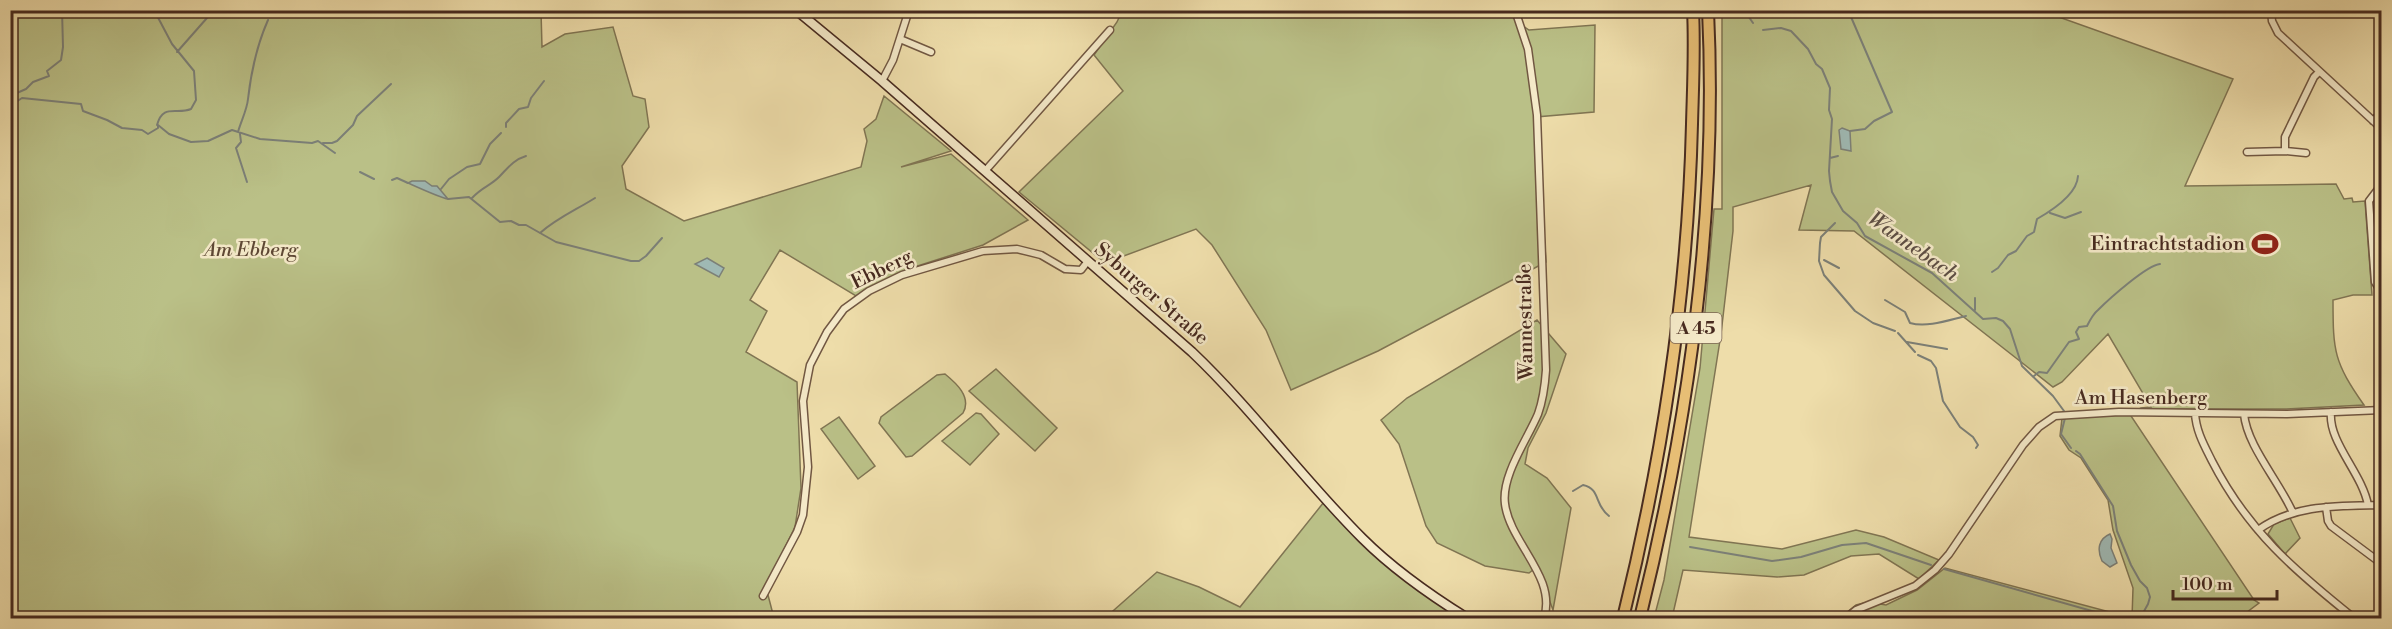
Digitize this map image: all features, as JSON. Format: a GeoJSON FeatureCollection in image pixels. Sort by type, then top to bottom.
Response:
{"type":"FeatureCollection","features":[{"type":"Feature","properties":{"kind":"highway","name":"A 45"},"geometry":{"type":"LineString","coordinates":[[1623,618],[1655,474],[1679,321],[1691,162],[1693,10]]}},
{"type":"Feature","properties":{"kind":"highway","name":"A 45"},"geometry":{"type":"LineString","coordinates":[[1640,618],[1668,496],[1695,336],[1707,172],[1708,10]]}},
{"type":"Feature","properties":{"kind":"street","name":"Syburger Straße"},"geometry":{"type":"LineString","coordinates":[[796,10],[882,81],[1178,339],[1219,378],[1363,539],[1416,584],[1467,618]]}},
{"type":"Feature","properties":{"kind":"street"},"geometry":{"type":"LineString","coordinates":[[882,81],[900,39],[909,10]]}},
{"type":"Feature","properties":{"kind":"street","name":"Wannestraße"},"geometry":{"type":"LineString","coordinates":[[1515,10],[1528,49],[1537,115],[1546,370],[1538,413],[1508,479],[1504,500],[1513,528],[1542,583],[1546,603],[1544,618]]}},
{"type":"Feature","properties":{"kind":"street"},"geometry":{"type":"LineString","coordinates":[[2271,10],[2272,21],[2278,33],[2382,129]]}},
{"type":"Feature","properties":{"kind":"street"},"geometry":{"type":"LineString","coordinates":[[985,171],[1110,30]]}},
{"type":"Feature","properties":{"kind":"street"},"geometry":{"type":"LineString","coordinates":[[900,39],[931,52]]}},
{"type":"Feature","properties":{"kind":"street"},"geometry":{"type":"LineString","coordinates":[[2285,151],[2285,138],[2314,76],[2319,72]]}},
{"type":"Feature","properties":{"kind":"street"},"geometry":{"type":"LineString","coordinates":[[2373,122],[2382,112]]}},
{"type":"Feature","properties":{"kind":"street"},"geometry":{"type":"LineString","coordinates":[[2247,153],[2285,151],[2306,153]]}},
{"type":"Feature","properties":{"kind":"street"},"geometry":{"type":"LineString","coordinates":[[2382,184],[2369,201],[2375,282],[2382,294]]}},
{"type":"Feature","properties":{"kind":"street","name":"Ebberg"},"geometry":{"type":"LineString","coordinates":[[763,596],[803,515],[808,467],[803,401],[810,365],[827,332],[844,309],[869,291],[902,275],[983,250],[1017,249],[1031,252],[1069,270],[1081,270],[1088,261]]}},
{"type":"Feature","properties":{"kind":"street","name":"Am Hasenberg"},"geometry":{"type":"LineString","coordinates":[[1846,618],[1856,610],[1908,590],[1935,570],[1950,554],[2023,445],[2048,420],[2059,415],[2092,413],[2244,414],[2382,410]]}},
{"type":"Feature","properties":{"kind":"street"},"geometry":{"type":"LineString","coordinates":[[2331,412],[2334,432],[2362,483],[2368,506]]}},
{"type":"Feature","properties":{"kind":"street"},"geometry":{"type":"LineString","coordinates":[[2195,413],[2197,429],[2220,476],[2236,502],[2278,555],[2354,618]]}},
{"type":"Feature","properties":{"kind":"street"},"geometry":{"type":"LineString","coordinates":[[2244,414],[2245,423],[2255,447],[2277,481],[2293,513]]}},
{"type":"Feature","properties":{"kind":"street"},"geometry":{"type":"LineString","coordinates":[[2258,530],[2274,520],[2293,513],[2326,507],[2382,505]]}},
{"type":"Feature","properties":{"kind":"street"},"geometry":{"type":"LineString","coordinates":[[2326,507],[2331,526],[2382,564]]}},
{"type":"Feature","properties":{"kind":"green space"},"geometry":{"type":"Polygon","coordinates":[[[1515,10],[1520,24],[1529,30],[1595,25],[1594,112],[1536,117],[1546,262],[1378,351],[1291,390],[1266,330],[1212,245],[1196,229],[1105,263],[1019,192],[1123,91],[1094,55],[1122,11],[1515,10]]]}},
{"type":"Feature","properties":{"kind":"green space","name":"Am Ebberg"},"geometry":{"type":"Polygon","coordinates":[[[10,11],[541,11],[542,47],[565,34],[613,27],[633,96],[645,99],[649,127],[622,166],[626,189],[684,221],[861,167],[867,141],[864,129],[876,119],[884,96],[951,151],[901,167],[951,154],[1028,220],[983,245],[905,270],[856,296],[780,250],[750,300],[767,311],[746,352],[797,382],[801,488],[795,527],[763,592],[768,595],[774,618],[11,618],[10,11]]]}},
{"type":"Feature","properties":{"kind":"green space"},"geometry":{"type":"Polygon","coordinates":[[[1722,11],[2042,11],[2233,79],[2185,186],[2336,184],[2344,199],[2352,198],[2353,202],[2365,201],[2372,295],[2353,295],[2333,300],[2337,356],[2346,378],[2364,405],[2286,409],[2143,409],[2131,416],[2254,600],[2259,603],[2239,618],[2132,618],[2133,588],[2113,530],[2108,500],[2081,458],[2069,450],[2060,436],[2062,418],[2127,415],[2141,408],[2151,407],[2108,334],[2062,382],[2053,387],[1854,231],[1799,230],[1811,185],[1733,207],[1733,231],[1721,334],[1689,537],[1782,549],[1856,530],[1884,537],[1939,560],[1919,579],[1879,554],[1851,556],[1804,575],[1777,577],[1683,570],[1672,618],[1654,618],[1664,580],[1700,368],[1714,209],[1722,209],[1722,11]]]}},
{"type":"Feature","properties":{"kind":"green space"},"geometry":{"type":"Polygon","coordinates":[[[1537,320],[1566,354],[1546,413],[1528,448],[1525,464],[1547,478],[1571,508],[1553,610],[1537,567],[1529,573],[1485,566],[1437,543],[1426,526],[1399,444],[1381,420],[1407,398],[1537,320]]]}},
{"type":"Feature","properties":{"kind":"green space"},"geometry":{"type":"Polygon","coordinates":[[[996,369],[1057,428],[1035,451],[969,391],[996,369]]]}},
{"type":"Feature","properties":{"kind":"green space"},"geometry":{"type":"Polygon","coordinates":[[[945,374],[962,391],[966,401],[963,413],[912,456],[906,457],[879,423],[881,417],[937,375],[945,374]]]}},
{"type":"Feature","properties":{"kind":"green space"},"geometry":{"type":"Polygon","coordinates":[[[976,413],[981,414],[999,434],[970,465],[942,441],[976,413]]]}},
{"type":"Feature","properties":{"kind":"green space"},"geometry":{"type":"Polygon","coordinates":[[[839,417],[875,466],[858,479],[821,429],[839,417]]]}},
{"type":"Feature","properties":{"kind":"green space"},"geometry":{"type":"Polygon","coordinates":[[[1324,502],[1335,514],[1464,618],[1105,618],[1157,572],[1199,587],[1240,607],[1324,502]]]}},
{"type":"Feature","properties":{"kind":"green space"},"geometry":{"type":"Polygon","coordinates":[[[2290,518],[2300,538],[2285,554],[2268,534],[2274,524],[2290,518]]]}},
{"type":"Feature","properties":{"kind":"green space"},"geometry":{"type":"Polygon","coordinates":[[[1945,568],[2132,618],[1872,618],[1863,616],[1840,618],[1856,605],[1868,602],[1886,605],[1917,590],[1945,568]]]}},
{"type":"Feature","properties":{"kind":"water"},"geometry":{"type":"Polygon","coordinates":[[[1842,128],[1850,131],[1851,151],[1841,149],[1839,130],[1842,128]]]}},
{"type":"Feature","properties":{"kind":"water"},"geometry":{"type":"Polygon","coordinates":[[[425,181],[432,186],[437,186],[448,199],[408,183],[425,181]]]}},
{"type":"Feature","properties":{"kind":"water"},"geometry":{"type":"Polygon","coordinates":[[[707,258],[724,268],[719,277],[695,264],[707,258]]]}},
{"type":"Feature","properties":{"kind":"water"},"geometry":{"type":"Polygon","coordinates":[[[2110,534],[2111,548],[2117,563],[2110,567],[2102,561],[2099,549],[2103,539],[2110,534]]]}},
{"type":"Feature","properties":{"kind":"waterway"},"geometry":{"type":"LineString","coordinates":[[10,96],[26,89],[33,82],[49,76],[47,71],[61,60],[62,10]]}},
{"type":"Feature","properties":{"kind":"waterway"},"geometry":{"type":"LineString","coordinates":[[154,10],[172,44],[194,71],[196,100],[191,109],[166,112],[157,125]]}},
{"type":"Feature","properties":{"kind":"waterway"},"geometry":{"type":"LineString","coordinates":[[177,52],[214,10]]}},
{"type":"Feature","properties":{"kind":"waterway","name":"Wannebach"},"geometry":{"type":"LineString","coordinates":[[1744,10],[1753,23]]}},
{"type":"Feature","properties":{"kind":"waterway"},"geometry":{"type":"LineString","coordinates":[[1848,10],[1892,112],[1874,121],[1865,129],[1850,131]]}},
{"type":"Feature","properties":{"kind":"waterway"},"geometry":{"type":"LineString","coordinates":[[238,132],[246,107],[258,49],[268,20]]}},
{"type":"Feature","properties":{"kind":"waterway","name":"Wannebach"},"geometry":{"type":"LineString","coordinates":[[1763,30],[1781,28],[1791,31],[1822,69],[1830,88],[1829,110],[1832,119],[1830,181],[1832,192],[1843,211],[1857,223],[1865,236],[1932,273],[1983,319],[1996,318],[2003,321],[2010,329],[2022,366],[2053,396],[2064,411]]}},
{"type":"Feature","properties":{"kind":"waterway"},"geometry":{"type":"LineString","coordinates":[[506,127],[506,123],[519,109],[528,107],[531,98],[544,81]]}},
{"type":"Feature","properties":{"kind":"waterway"},"geometry":{"type":"LineString","coordinates":[[323,143],[337,141],[353,125],[357,116],[391,84]]}},
{"type":"Feature","properties":{"kind":"waterway"},"geometry":{"type":"LineString","coordinates":[[10,100],[16,102],[22,98],[81,104],[83,111],[122,128],[142,130],[148,134],[158,128],[158,125],[169,134],[191,142],[208,141],[232,130],[260,139],[312,143],[318,141],[335,153]]}},
{"type":"Feature","properties":{"kind":"waterway"},"geometry":{"type":"LineString","coordinates":[[441,189],[449,179],[467,167],[480,164],[490,144],[501,133]]}},
{"type":"Feature","properties":{"kind":"waterway"},"geometry":{"type":"LineString","coordinates":[[240,134],[241,142],[236,148],[247,182]]}},
{"type":"Feature","properties":{"kind":"waterway"},"geometry":{"type":"LineString","coordinates":[[472,198],[496,180],[514,162],[526,156]]}},
{"type":"Feature","properties":{"kind":"waterway"},"geometry":{"type":"LineString","coordinates":[[1830,158],[1838,156]]}},
{"type":"Feature","properties":{"kind":"waterway"},"geometry":{"type":"LineString","coordinates":[[360,172],[374,179]]}},
{"type":"Feature","properties":{"kind":"waterway"},"geometry":{"type":"LineString","coordinates":[[1992,272],[2008,255],[2016,251],[2027,236],[2034,232],[2037,219],[2068,196],[2077,183],[2078,176]]}},
{"type":"Feature","properties":{"kind":"waterway"},"geometry":{"type":"LineString","coordinates":[[392,180],[397,178],[408,183]]}},
{"type":"Feature","properties":{"kind":"waterway"},"geometry":{"type":"LineString","coordinates":[[448,199],[469,197],[500,222],[511,221],[519,225],[526,225],[556,242],[631,261],[639,261],[646,256],[662,238]]}},
{"type":"Feature","properties":{"kind":"waterway"},"geometry":{"type":"LineString","coordinates":[[540,233],[560,218],[595,198]]}},
{"type":"Feature","properties":{"kind":"waterway"},"geometry":{"type":"LineString","coordinates":[[2050,213],[2065,218],[2081,212]]}},
{"type":"Feature","properties":{"kind":"waterway"},"geometry":{"type":"LineString","coordinates":[[1835,223],[1821,237],[1819,261],[1824,275],[1855,311],[1873,323],[1895,331]]}},
{"type":"Feature","properties":{"kind":"waterway"},"geometry":{"type":"LineString","coordinates":[[1824,260],[1839,268]]}},
{"type":"Feature","properties":{"kind":"waterway"},"geometry":{"type":"LineString","coordinates":[[2034,376],[2039,372],[2047,373],[2069,342],[2079,339],[2076,332],[2079,327],[2087,326],[2095,313],[2110,298],[2146,270],[2160,264]]}},
{"type":"Feature","properties":{"kind":"waterway"},"geometry":{"type":"LineString","coordinates":[[1975,298],[1975,310]]}},
{"type":"Feature","properties":{"kind":"waterway"},"geometry":{"type":"LineString","coordinates":[[1885,300],[1905,312],[1910,323],[1931,324],[1966,316]]}},
{"type":"Feature","properties":{"kind":"waterway"},"geometry":{"type":"LineString","coordinates":[[1898,333],[1915,352]]}},
{"type":"Feature","properties":{"kind":"waterway"},"geometry":{"type":"LineString","coordinates":[[1907,342],[1947,349]]}},
{"type":"Feature","properties":{"kind":"waterway"},"geometry":{"type":"LineString","coordinates":[[1918,355],[1931,361],[1936,368],[1943,401],[1960,427],[1973,437],[1978,445],[1976,448]]}},
{"type":"Feature","properties":{"kind":"waterway","name":"Wannebach"},"geometry":{"type":"LineString","coordinates":[[2065,418],[2061,434],[2071,448]]}},
{"type":"Feature","properties":{"kind":"waterway","name":"Wannebach"},"geometry":{"type":"LineString","coordinates":[[2076,451],[2113,506],[2117,531],[2131,565],[2147,588],[2150,597],[2148,604],[2143,613],[2135,618]]}},
{"type":"Feature","properties":{"kind":"waterway"},"geometry":{"type":"LineString","coordinates":[[1573,491],[1583,485],[1589,487],[1593,490],[1604,512],[1609,516]]}},
{"type":"Feature","properties":{"kind":"waterway"},"geometry":{"type":"LineString","coordinates":[[1690,547],[1772,561],[1801,557],[1842,545],[1866,543],[1931,565]]}},
{"type":"Feature","properties":{"kind":"waterway"},"geometry":{"type":"LineString","coordinates":[[1944,569],[2099,613],[2105,618]]}},
{"type":"Feature","properties":{"kind":"waterway"},"geometry":{"type":"LineString","coordinates":[[10,612],[45,618]]}},
{"type":"Feature","properties":{"kind":"place","name":"Eintrachtstadion"},"geometry":{"type":"Point","coordinates":[2265,244]}}]}
